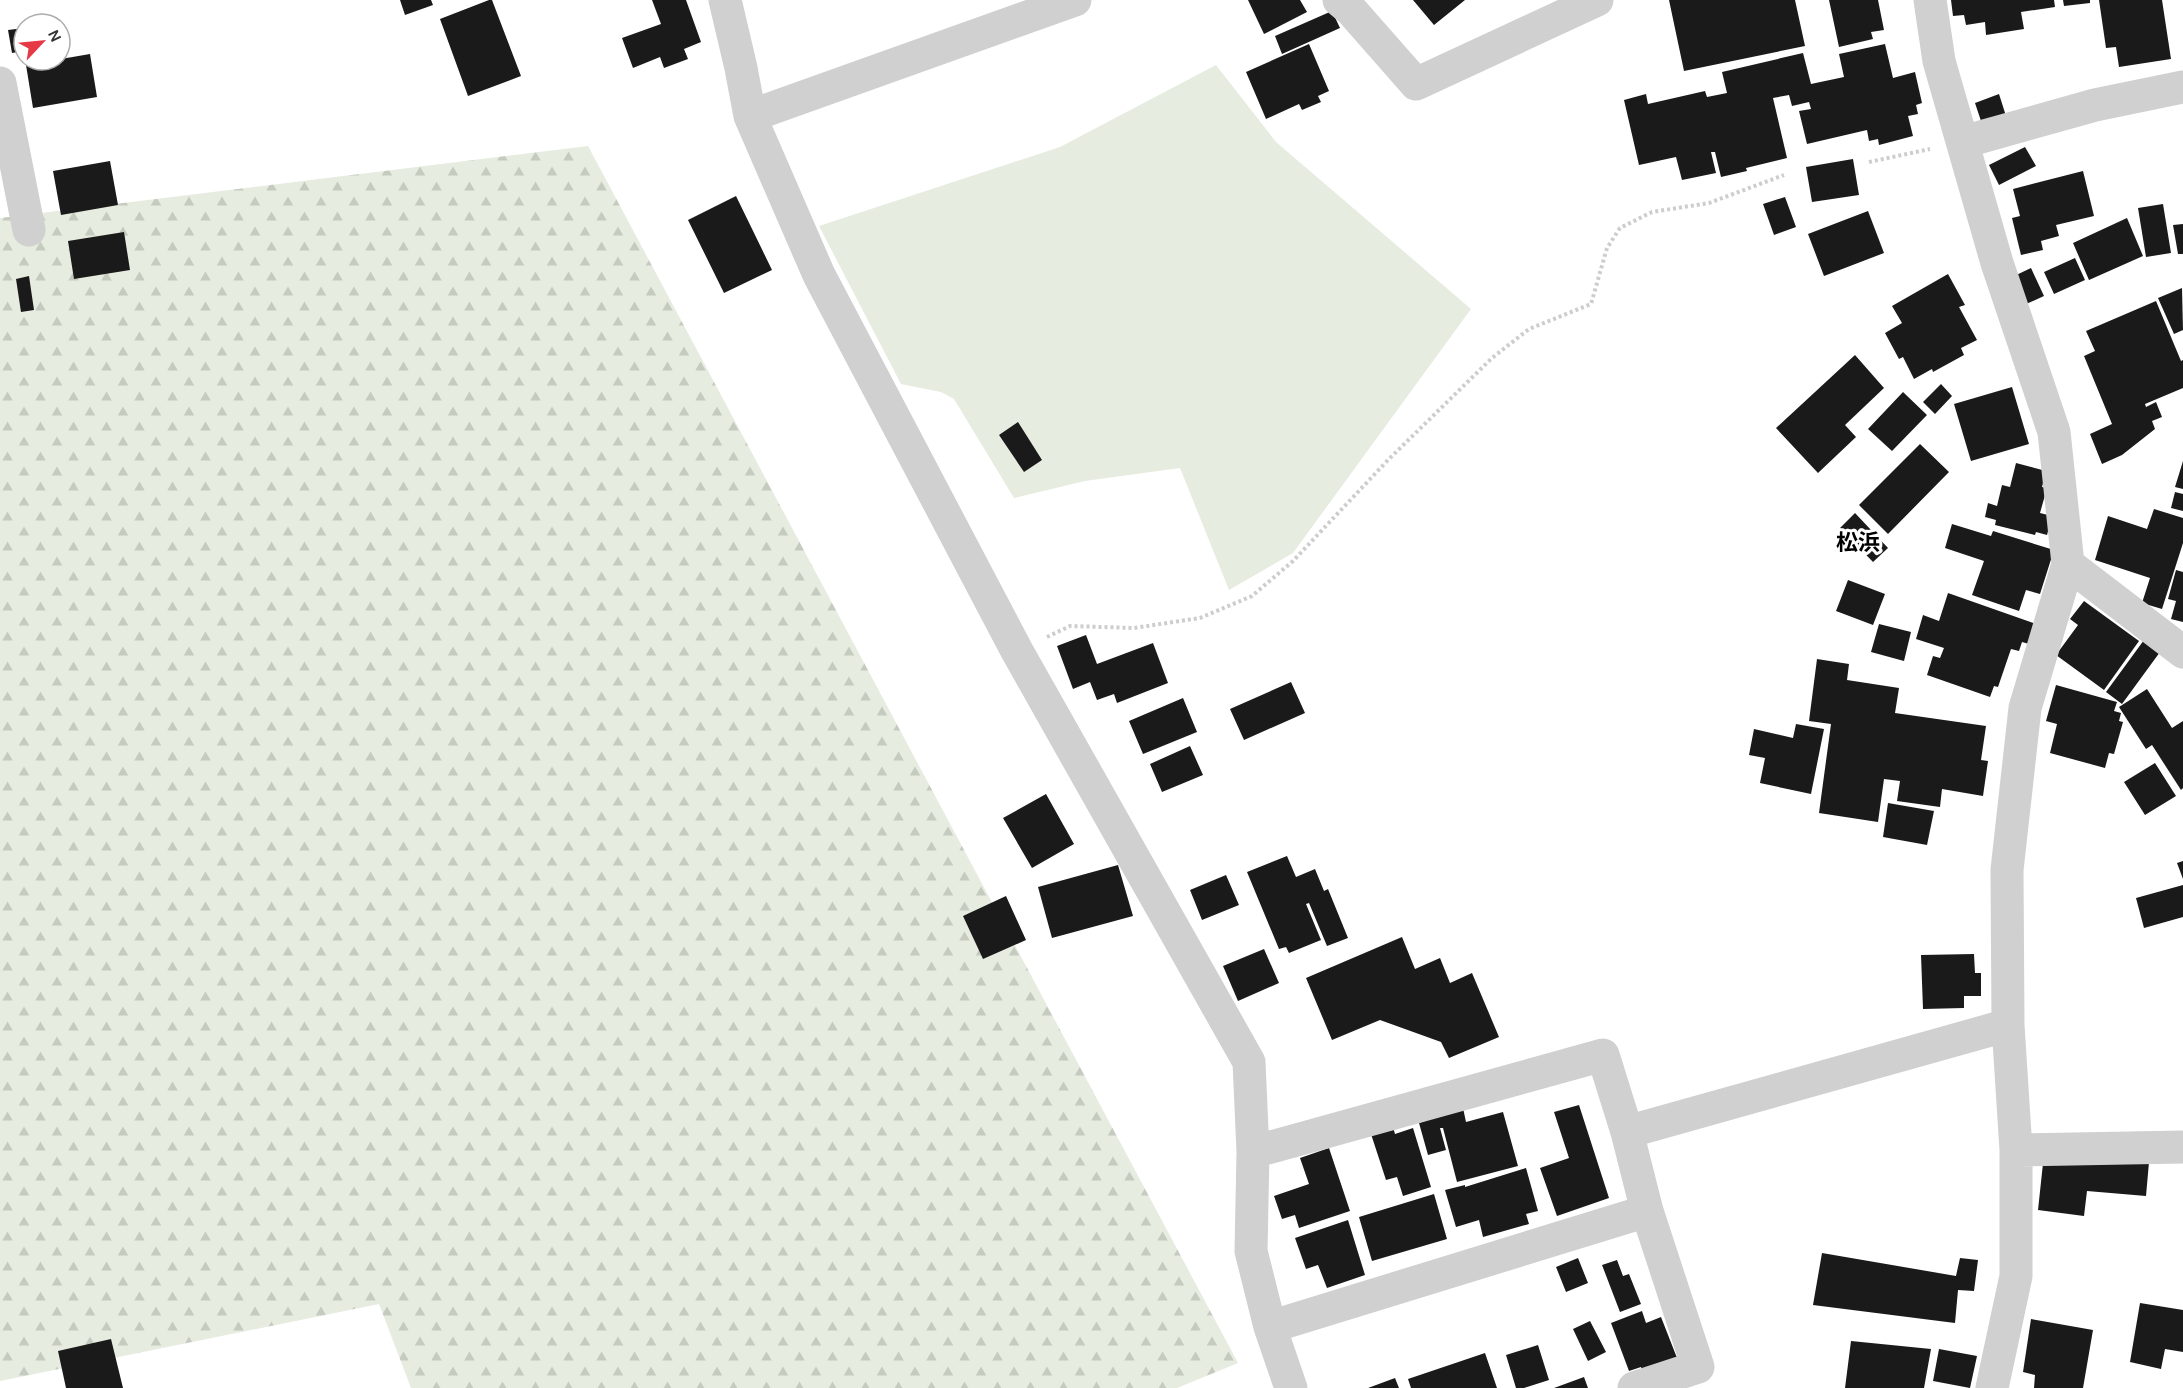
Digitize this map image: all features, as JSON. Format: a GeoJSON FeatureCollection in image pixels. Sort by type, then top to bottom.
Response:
{"type":"FeatureCollection","features":[{"type":"Feature","properties":{"kind":"street"},"geometry":{"type":"LineString","coordinates":[[725,0],[750,116],[819,275],[1017,651],[1249,1062],[1253,1152],[1251,1251],[1270,1327],[1291,1388]]}},
{"type":"Feature","properties":{"kind":"street"},"geometry":{"type":"LineString","coordinates":[[750,116],[1075,0]]}},
{"type":"Feature","properties":{"kind":"street"},"geometry":{"type":"LineString","coordinates":[[1339,0],[1351,10],[1416,84],[1597,0]]}},
{"type":"Feature","properties":{"kind":"street"},"geometry":{"type":"LineString","coordinates":[[1930,0],[1940,62],[1997,263],[2054,432],[2068,564],[2025,708],[2007,870],[2008,1025],[2016,1150],[2016,1276],[1992,1388]]}},
{"type":"Feature","properties":{"kind":"street"},"geometry":{"type":"LineString","coordinates":[[0,83],[29,230]]}},
{"type":"Feature","properties":{"kind":"street"},"geometry":{"type":"LineString","coordinates":[[1963,142],[2095,105],[2183,87]]}},
{"type":"Feature","properties":{"kind":"street"},"geometry":{"type":"LineString","coordinates":[[2068,564],[2183,652]]}},
{"type":"Feature","properties":{"kind":"street"},"geometry":{"type":"LineString","coordinates":[[1627,1132],[2008,1025]]}},
{"type":"Feature","properties":{"kind":"street"},"geometry":{"type":"LineString","coordinates":[[1253,1152],[1603,1055],[1627,1132],[1647,1211],[1698,1367],[1634,1388]]}},
{"type":"Feature","properties":{"kind":"street"},"geometry":{"type":"LineString","coordinates":[[2016,1150],[2183,1147]]}},
{"type":"Feature","properties":{"kind":"street"},"geometry":{"type":"LineString","coordinates":[[1270,1327],[1647,1211]]}},
{"type":"Feature","properties":{"kind":"path"},"geometry":{"type":"LineString","coordinates":[[1869,162],[1963,142]]}},
{"type":"Feature","properties":{"kind":"path"},"geometry":{"type":"LineString","coordinates":[[1017,651],[1070,626],[1134,628],[1200,618],[1252,596],[1293,561],[1388,460],[1492,358],[1529,329],[1592,304],[1607,248],[1620,228],[1652,212],[1709,203],[1784,175]]}},
{"type":"Feature","properties":{"kind":"green space"},"geometry":{"type":"Polygon","coordinates":[[[1216,65],[1276,142],[1471,309],[1293,553],[1229,590],[1180,468],[1085,481],[1014,498],[954,399],[941,392],[901,384],[819,226],[1060,147],[1216,65]]]}},
{"type":"Feature","properties":{"kind":"green space"},"geometry":{"type":"Polygon","coordinates":[[[588,146],[1238,1363],[1177,1388],[411,1388],[379,1304],[0,1381],[0,218],[588,146]]]}},
{"type":"Feature","properties":{"kind":"building"},"geometry":{"type":"Polygon","coordinates":[[[400,0],[431,0],[433,5],[405,15],[400,0]]]}},
{"type":"Feature","properties":{"kind":"building"},"geometry":{"type":"Polygon","coordinates":[[[492,0],[521,76],[468,96],[440,19],[492,0]]]}},
{"type":"Feature","properties":{"kind":"building"},"geometry":{"type":"Polygon","coordinates":[[[652,0],[686,0],[701,42],[684,49],[688,59],[664,68],[660,57],[633,68],[622,38],[661,24],[652,0]]]}},
{"type":"Feature","properties":{"kind":"building"},"geometry":{"type":"Polygon","coordinates":[[[1248,0],[1300,0],[1307,12],[1264,34],[1248,0]]]}},
{"type":"Feature","properties":{"kind":"building"},"geometry":{"type":"Polygon","coordinates":[[[1413,0],[1465,0],[1434,25],[1413,0]]]}},
{"type":"Feature","properties":{"kind":"building"},"geometry":{"type":"Polygon","coordinates":[[[1669,0],[1795,0],[1805,46],[1684,71],[1669,0]]]}},
{"type":"Feature","properties":{"kind":"building"},"geometry":{"type":"Polygon","coordinates":[[[1829,0],[1878,0],[1884,30],[1871,32],[1873,39],[1839,47],[1829,0]]]}},
{"type":"Feature","properties":{"kind":"building"},"geometry":{"type":"Polygon","coordinates":[[[1951,0],[2054,0],[2055,7],[2021,12],[2024,29],[1986,35],[1985,22],[1966,25],[1964,15],[1953,16],[1951,0]]]}},
{"type":"Feature","properties":{"kind":"building"},"geometry":{"type":"Polygon","coordinates":[[[2063,0],[2090,0],[2090,3],[2064,6],[2063,0]]]}},
{"type":"Feature","properties":{"kind":"building"},"geometry":{"type":"Polygon","coordinates":[[[2099,0],[2162,0],[2171,59],[2119,67],[2116,47],[2106,48],[2099,0]]]}},
{"type":"Feature","properties":{"kind":"building"},"geometry":{"type":"Polygon","coordinates":[[[1332,11],[1340,28],[1282,54],[1275,36],[1332,11]]]}},
{"type":"Feature","properties":{"kind":"building"},"geometry":{"type":"Polygon","coordinates":[[[8,30],[12,30],[12,53],[8,30]]]}},
{"type":"Feature","properties":{"kind":"building"},"geometry":{"type":"Polygon","coordinates":[[[1309,44],[1329,91],[1318,96],[1321,102],[1302,110],[1299,104],[1266,119],[1246,72],[1309,44]]]}},
{"type":"Feature","properties":{"kind":"building"},"geometry":{"type":"Polygon","coordinates":[[[1885,44],[1893,78],[1915,72],[1922,103],[1916,105],[1918,114],[1908,116],[1913,136],[1879,145],[1878,139],[1869,141],[1867,130],[1807,144],[1799,111],[1811,109],[1809,102],[1792,106],[1789,95],[1773,98],[1787,158],[1721,177],[1715,152],[1711,152],[1716,173],[1682,180],[1676,157],[1639,165],[1624,100],[1646,94],[1648,104],[1705,91],[1707,97],[1727,93],[1722,72],[1803,53],[1811,84],[1844,77],[1839,54],[1885,44]]]}},
{"type":"Feature","properties":{"kind":"building"},"geometry":{"type":"Polygon","coordinates":[[[90,54],[97,97],[33,108],[27,72],[72,72],[72,57],[90,54]]]}},
{"type":"Feature","properties":{"kind":"building"},"geometry":{"type":"Polygon","coordinates":[[[1999,94],[2006,116],[1982,124],[1975,103],[1999,94]]]}},
{"type":"Feature","properties":{"kind":"building"},"geometry":{"type":"Polygon","coordinates":[[[2025,147],[2036,166],[1999,185],[1989,165],[2025,147]]]}},
{"type":"Feature","properties":{"kind":"building"},"geometry":{"type":"Polygon","coordinates":[[[1853,159],[1859,195],[1812,202],[1806,167],[1853,159]]]}},
{"type":"Feature","properties":{"kind":"building"},"geometry":{"type":"Polygon","coordinates":[[[110,161],[118,205],[61,215],[53,171],[110,161]]]}},
{"type":"Feature","properties":{"kind":"building"},"geometry":{"type":"Polygon","coordinates":[[[2083,171],[2094,216],[2056,225],[2059,236],[2041,241],[2043,250],[2021,255],[2012,218],[2020,216],[2013,189],[2083,171]]]}},
{"type":"Feature","properties":{"kind":"building"},"geometry":{"type":"Polygon","coordinates":[[[736,196],[772,270],[724,293],[688,220],[736,196]]]}},
{"type":"Feature","properties":{"kind":"building"},"geometry":{"type":"Polygon","coordinates":[[[1785,197],[1796,227],[1774,235],[1763,204],[1785,197]]]}},
{"type":"Feature","properties":{"kind":"building"},"geometry":{"type":"Polygon","coordinates":[[[2163,204],[2171,253],[2146,257],[2138,208],[2163,204]]]}},
{"type":"Feature","properties":{"kind":"building"},"geometry":{"type":"Polygon","coordinates":[[[1868,211],[1884,253],[1824,276],[1808,234],[1868,211]]]}},
{"type":"Feature","properties":{"kind":"building"},"geometry":{"type":"Polygon","coordinates":[[[2127,218],[2143,256],[2089,280],[2073,243],[2127,218]]]}},
{"type":"Feature","properties":{"kind":"building"},"geometry":{"type":"Polygon","coordinates":[[[2183,224],[2183,254],[2178,254],[2173,225],[2183,224]]]}},
{"type":"Feature","properties":{"kind":"building"},"geometry":{"type":"Polygon","coordinates":[[[124,232],[130,270],[74,279],[68,241],[124,232]]]}},
{"type":"Feature","properties":{"kind":"building"},"geometry":{"type":"Polygon","coordinates":[[[2075,258],[2085,280],[2054,294],[2044,272],[2075,258]]]}},
{"type":"Feature","properties":{"kind":"building"},"geometry":{"type":"Polygon","coordinates":[[[2031,268],[2044,296],[2024,305],[2012,277],[2031,268]]]}},
{"type":"Feature","properties":{"kind":"building"},"geometry":{"type":"Polygon","coordinates":[[[1948,274],[1965,305],[1959,307],[1977,340],[1961,348],[1964,355],[1933,372],[1932,369],[1914,379],[1903,357],[1899,359],[1885,333],[1902,323],[1892,306],[1948,274]]]}},
{"type":"Feature","properties":{"kind":"building"},"geometry":{"type":"Polygon","coordinates":[[[29,276],[34,310],[21,312],[16,279],[29,276]]]}},
{"type":"Feature","properties":{"kind":"building"},"geometry":{"type":"Polygon","coordinates":[[[2182,288],[2183,330],[2174,334],[2158,298],[2182,288]]]}},
{"type":"Feature","properties":{"kind":"building"},"geometry":{"type":"Polygon","coordinates":[[[2156,301],[2181,361],[2183,360],[2183,388],[2145,404],[2146,407],[2156,402],[2162,417],[2152,421],[2155,429],[2122,455],[2102,464],[2090,434],[2112,424],[2084,356],[2095,351],[2086,331],[2156,301]]]}},
{"type":"Feature","properties":{"kind":"building"},"geometry":{"type":"Polygon","coordinates":[[[1855,355],[1884,388],[1845,425],[1856,437],[1818,473],[1776,428],[1855,355]]]}},
{"type":"Feature","properties":{"kind":"building"},"geometry":{"type":"Polygon","coordinates":[[[1941,384],[1952,396],[1935,414],[1923,402],[1941,384]]]}},
{"type":"Feature","properties":{"kind":"building"},"geometry":{"type":"Polygon","coordinates":[[[2012,387],[2029,444],[1971,461],[1954,404],[2012,387]]]}},
{"type":"Feature","properties":{"kind":"building"},"geometry":{"type":"Polygon","coordinates":[[[1903,392],[1927,415],[1892,451],[1868,429],[1903,392]]]}},
{"type":"Feature","properties":{"kind":"building"},"geometry":{"type":"Polygon","coordinates":[[[1018,422],[1042,460],[1024,472],[999,435],[1018,422]]]}},
{"type":"Feature","properties":{"kind":"building"},"geometry":{"type":"Polygon","coordinates":[[[1920,444],[1949,472],[1888,534],[1859,505],[1920,444]]]}},
{"type":"Feature","properties":{"kind":"building"},"geometry":{"type":"Polygon","coordinates":[[[2183,461],[2183,489],[2175,487],[2183,461]]]}},
{"type":"Feature","properties":{"kind":"building"},"geometry":{"type":"Polygon","coordinates":[[[2016,463],[2046,471],[2042,487],[2047,488],[2040,513],[2052,516],[2047,535],[2036,532],[2035,535],[1995,525],[1996,520],[1985,517],[1988,503],[1997,506],[2002,485],[2010,487],[2016,463]]]}},
{"type":"Feature","properties":{"kind":"building"},"geometry":{"type":"Polygon","coordinates":[[[2175,492],[2183,494],[2183,511],[2171,508],[2175,492]]]}},
{"type":"Feature","properties":{"kind":"building"},"geometry":{"type":"Polygon","coordinates":[[[2154,509],[2183,518],[2183,543],[2162,609],[2142,603],[2150,578],[2095,560],[2108,516],[2147,529],[2154,509]]]}},
{"type":"Feature","properties":{"kind":"building"},"geometry":{"type":"Polygon","coordinates":[[[1855,513],[1888,548],[1873,562],[1840,528],[1855,513]]]}},
{"type":"Feature","properties":{"kind":"building"},"geometry":{"type":"Polygon","coordinates":[[[1952,524],[1991,536],[1993,531],[2054,550],[2040,594],[2026,590],[2019,611],[1972,595],[1984,561],[1945,548],[1952,524]]]}},
{"type":"Feature","properties":{"kind":"building"},"geometry":{"type":"Polygon","coordinates":[[[2176,570],[2183,572],[2183,622],[2171,619],[2176,601],[2168,599],[2176,570]]]}},
{"type":"Feature","properties":{"kind":"building"},"geometry":{"type":"Polygon","coordinates":[[[1848,580],[1885,594],[1873,625],[1836,611],[1848,580]]]}},
{"type":"Feature","properties":{"kind":"building"},"geometry":{"type":"Polygon","coordinates":[[[1948,593],[2036,624],[2029,644],[2022,642],[2019,651],[2011,649],[1998,687],[1994,686],[1990,697],[1927,675],[1933,656],[1940,658],[1944,648],[1916,639],[1923,615],[1939,621],[1948,593]]]}},
{"type":"Feature","properties":{"kind":"building"},"geometry":{"type":"Polygon","coordinates":[[[2084,601],[2139,641],[2104,690],[2056,655],[2078,625],[2070,619],[2084,601]]]}},
{"type":"Feature","properties":{"kind":"building"},"geometry":{"type":"Polygon","coordinates":[[[1879,624],[1911,632],[1904,661],[1871,652],[1879,624]]]}},
{"type":"Feature","properties":{"kind":"building"},"geometry":{"type":"Polygon","coordinates":[[[1086,635],[1097,664],[1153,643],[1168,683],[1117,703],[1114,694],[1097,700],[1090,682],[1073,689],[1057,646],[1086,635]]]}},
{"type":"Feature","properties":{"kind":"building"},"geometry":{"type":"Polygon","coordinates":[[[2144,640],[2160,652],[2122,704],[2106,692],[2144,640]]]}},
{"type":"Feature","properties":{"kind":"building"},"geometry":{"type":"Polygon","coordinates":[[[1817,659],[1849,664],[1847,680],[1899,688],[1895,713],[1986,726],[1981,760],[1988,761],[1983,796],[1942,789],[1940,807],[1897,801],[1900,781],[1884,779],[1878,822],[1819,813],[1831,724],[1809,721],[1817,659]]]}},
{"type":"Feature","properties":{"kind":"building"},"geometry":{"type":"Polygon","coordinates":[[[1291,682],[1305,713],[1244,740],[1230,709],[1291,682]]]}},
{"type":"Feature","properties":{"kind":"building"},"geometry":{"type":"Polygon","coordinates":[[[2056,685],[2117,702],[2114,711],[2121,713],[2119,721],[2123,722],[2114,754],[2109,753],[2105,768],[2050,753],[2057,724],[2046,721],[2056,685]]]}},
{"type":"Feature","properties":{"kind":"building"},"geometry":{"type":"Polygon","coordinates":[[[2147,689],[2172,728],[2183,721],[2183,788],[2181,790],[2152,745],[2146,749],[2119,707],[2147,689]]]}},
{"type":"Feature","properties":{"kind":"building"},"geometry":{"type":"Polygon","coordinates":[[[1183,698],[1197,732],[1143,754],[1129,721],[1183,698]]]}},
{"type":"Feature","properties":{"kind":"building"},"geometry":{"type":"Polygon","coordinates":[[[1796,724],[1824,729],[1811,794],[1760,783],[1765,758],[1749,755],[1754,729],[1793,738],[1796,724]]]}},
{"type":"Feature","properties":{"kind":"building"},"geometry":{"type":"Polygon","coordinates":[[[1190,746],[1203,775],[1162,792],[1150,764],[1190,746]]]}},
{"type":"Feature","properties":{"kind":"building"},"geometry":{"type":"Polygon","coordinates":[[[2155,763],[2176,796],[2145,815],[2124,782],[2155,763]]]}},
{"type":"Feature","properties":{"kind":"building"},"geometry":{"type":"Polygon","coordinates":[[[1046,794],[1074,844],[1032,868],[1003,818],[1046,794]]]}},
{"type":"Feature","properties":{"kind":"building"},"geometry":{"type":"Polygon","coordinates":[[[1888,803],[1934,811],[1927,845],[1883,837],[1888,803]]]}},
{"type":"Feature","properties":{"kind":"building"},"geometry":{"type":"Polygon","coordinates":[[[1287,856],[1296,877],[1315,869],[1324,891],[1328,889],[1348,938],[1327,946],[1309,903],[1306,904],[1321,940],[1289,953],[1286,947],[1279,949],[1247,872],[1287,856]]]}},
{"type":"Feature","properties":{"kind":"building"},"geometry":{"type":"Polygon","coordinates":[[[2183,861],[2183,879],[2177,863],[2183,861]]]}},
{"type":"Feature","properties":{"kind":"building"},"geometry":{"type":"Polygon","coordinates":[[[1118,865],[1133,916],[1052,938],[1038,887],[1118,865]]]}},
{"type":"Feature","properties":{"kind":"building"},"geometry":{"type":"Polygon","coordinates":[[[1226,875],[1239,905],[1202,920],[1190,890],[1226,875]]]}},
{"type":"Feature","properties":{"kind":"building"},"geometry":{"type":"Polygon","coordinates":[[[2183,885],[2183,917],[2144,928],[2136,898],[2183,885]]]}},
{"type":"Feature","properties":{"kind":"building"},"geometry":{"type":"Polygon","coordinates":[[[1006,896],[1026,940],[983,959],[963,916],[1006,896]]]}},
{"type":"Feature","properties":{"kind":"building"},"geometry":{"type":"Polygon","coordinates":[[[1402,937],[1415,969],[1440,958],[1450,983],[1472,973],[1499,1037],[1449,1058],[1441,1042],[1380,1020],[1332,1040],[1306,978],[1402,937]]]}},
{"type":"Feature","properties":{"kind":"building"},"geometry":{"type":"Polygon","coordinates":[[[1264,949],[1279,983],[1238,1001],[1223,966],[1264,949]]]}},
{"type":"Feature","properties":{"kind":"building"},"geometry":{"type":"Polygon","coordinates":[[[1974,954],[1975,973],[1981,973],[1981,996],[1964,996],[1964,1008],[1923,1009],[1921,955],[1974,954]]]}},
{"type":"Feature","properties":{"kind":"building"},"geometry":{"type":"Polygon","coordinates":[[[1579,1105],[1609,1198],[1557,1216],[1540,1168],[1569,1158],[1554,1112],[1579,1105]]]}},
{"type":"Feature","properties":{"kind":"building"},"geometry":{"type":"Polygon","coordinates":[[[1463,1108],[1466,1122],[1503,1112],[1518,1166],[1457,1182],[1443,1128],[1440,1128],[1446,1150],[1428,1155],[1419,1123],[1463,1108]]]}},
{"type":"Feature","properties":{"kind":"building"},"geometry":{"type":"Polygon","coordinates":[[[1393,1127],[1395,1134],[1413,1128],[1431,1187],[1403,1196],[1397,1177],[1386,1180],[1371,1134],[1393,1127]]]}},
{"type":"Feature","properties":{"kind":"building"},"geometry":{"type":"Polygon","coordinates":[[[1329,1148],[1350,1211],[1299,1228],[1295,1215],[1282,1219],[1274,1196],[1309,1184],[1300,1158],[1329,1148]]]}},
{"type":"Feature","properties":{"kind":"building"},"geometry":{"type":"Polygon","coordinates":[[[2150,1151],[2146,1196],[2087,1191],[2084,1216],[2038,1210],[2044,1154],[2150,1151]]]}},
{"type":"Feature","properties":{"kind":"building"},"geometry":{"type":"Polygon","coordinates":[[[1526,1168],[1538,1211],[1526,1214],[1529,1224],[1483,1237],[1479,1220],[1456,1227],[1445,1190],[1465,1185],[1465,1187],[1526,1168]]]}},
{"type":"Feature","properties":{"kind":"building"},"geometry":{"type":"Polygon","coordinates":[[[1434,1194],[1447,1239],[1372,1261],[1359,1217],[1434,1194]]]}},
{"type":"Feature","properties":{"kind":"building"},"geometry":{"type":"Polygon","coordinates":[[[1348,1220],[1365,1275],[1327,1288],[1318,1265],[1306,1269],[1295,1238],[1348,1220]]]}},
{"type":"Feature","properties":{"kind":"building"},"geometry":{"type":"Polygon","coordinates":[[[1822,1253],[1956,1276],[1960,1258],[1978,1260],[1974,1291],[1958,1290],[1955,1323],[1813,1305],[1822,1253]]]}},
{"type":"Feature","properties":{"kind":"building"},"geometry":{"type":"Polygon","coordinates":[[[1578,1258],[1588,1283],[1566,1292],[1556,1267],[1578,1258]]]}},
{"type":"Feature","properties":{"kind":"building"},"geometry":{"type":"Polygon","coordinates":[[[1617,1260],[1623,1276],[1629,1274],[1641,1304],[1620,1312],[1602,1265],[1617,1260]]]}},
{"type":"Feature","properties":{"kind":"building"},"geometry":{"type":"Polygon","coordinates":[[[2140,1303],[2183,1310],[2183,1352],[2165,1349],[2161,1369],[2130,1362],[2140,1303]]]}},
{"type":"Feature","properties":{"kind":"building"},"geometry":{"type":"Polygon","coordinates":[[[1642,1311],[1646,1323],[1661,1317],[1679,1363],[1644,1376],[1641,1367],[1629,1371],[1611,1323],[1642,1311]]]}},
{"type":"Feature","properties":{"kind":"building"},"geometry":{"type":"Polygon","coordinates":[[[2031,1319],[2093,1330],[2083,1388],[2034,1388],[2035,1375],[2023,1372],[2031,1319]]]}},
{"type":"Feature","properties":{"kind":"building"},"geometry":{"type":"Polygon","coordinates":[[[1590,1321],[1606,1352],[1588,1361],[1573,1329],[1590,1321]]]}},
{"type":"Feature","properties":{"kind":"building"},"geometry":{"type":"Polygon","coordinates":[[[111,1339],[123,1388],[66,1388],[58,1351],[111,1339]]]}},
{"type":"Feature","properties":{"kind":"building"},"geometry":{"type":"Polygon","coordinates":[[[1851,1341],[1931,1349],[1924,1388],[1845,1388],[1851,1341]]]}},
{"type":"Feature","properties":{"kind":"building"},"geometry":{"type":"Polygon","coordinates":[[[1538,1345],[1549,1380],[1524,1388],[1516,1388],[1506,1355],[1538,1345]]]}},
{"type":"Feature","properties":{"kind":"building"},"geometry":{"type":"Polygon","coordinates":[[[1939,1349],[1977,1356],[1970,1388],[1933,1381],[1939,1349]]]}},
{"type":"Feature","properties":{"kind":"building"},"geometry":{"type":"Polygon","coordinates":[[[1485,1353],[1497,1388],[1411,1388],[1408,1379],[1485,1353]]]}},
{"type":"Feature","properties":{"kind":"building"},"geometry":{"type":"Polygon","coordinates":[[[1584,1377],[1588,1388],[1554,1388],[1584,1377]]]}},
{"type":"Feature","properties":{"kind":"building"},"geometry":{"type":"Polygon","coordinates":[[[1395,1378],[1399,1388],[1368,1388],[1395,1378]]]}},
{"type":"Feature","properties":{"kind":"district","name":"松浜"},"geometry":{"type":"Point","coordinates":[1858,543]}}]}
